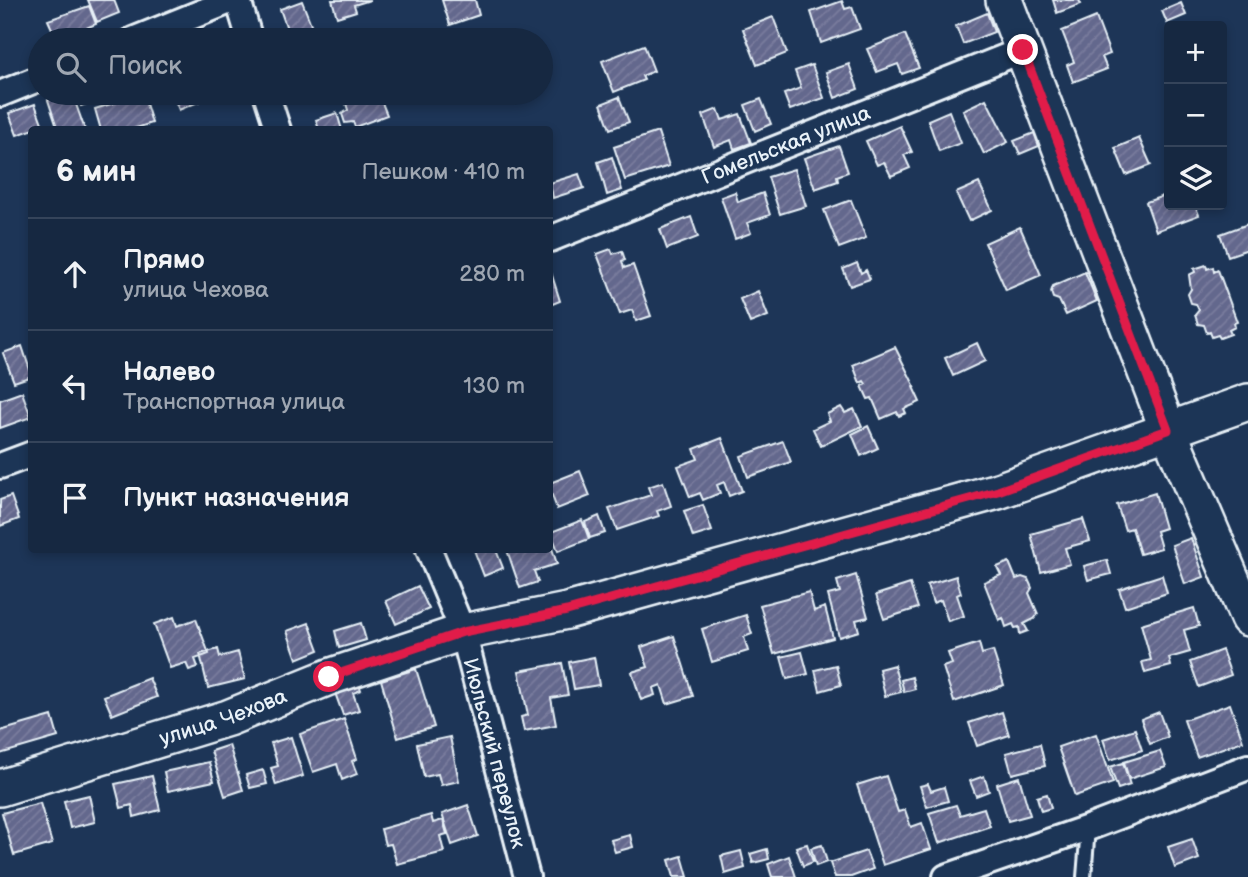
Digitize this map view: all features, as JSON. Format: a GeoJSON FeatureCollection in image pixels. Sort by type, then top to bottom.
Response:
{"type":"FeatureCollection","features":[{"type":"Feature","properties":{"kind":"street"},"geometry":{"type":"LineString","coordinates":[[162,28],[232,0]]}},
{"type":"Feature","properties":{"kind":"street"},"geometry":{"type":"LineString","coordinates":[[238,0],[246,28]]}},
{"type":"Feature","properties":{"kind":"street"},"geometry":{"type":"LineString","coordinates":[[1004,0],[1168,430],[1248,618]]}},
{"type":"Feature","properties":{"kind":"street","name":"Гомельская улица"},"geometry":{"type":"LineString","coordinates":[[553,238],[1023,50]]}},
{"type":"Feature","properties":{"kind":"street"},"geometry":{"type":"LineString","coordinates":[[0,94],[28,83]]}},
{"type":"Feature","properties":{"kind":"street"},"geometry":{"type":"LineString","coordinates":[[271,105],[277,126]]}},
{"type":"Feature","properties":{"kind":"street","name":"улица Чехова"},"geometry":{"type":"LineString","coordinates":[[0,788],[229,718],[329,677],[463,632],[567,611],[998,491],[1248,402]]}},
{"type":"Feature","properties":{"kind":"street"},"geometry":{"type":"LineString","coordinates":[[0,466],[28,456]]}},
{"type":"Feature","properties":{"kind":"street","name":"Июльский переулок"},"geometry":{"type":"LineString","coordinates":[[430,553],[463,632],[527,877]]}},
{"type":"Feature","properties":{"kind":"street"},"geometry":{"type":"LineString","coordinates":[[946,877],[1088,828],[1248,766]]}},
{"type":"Feature","properties":{"kind":"lane"},"geometry":{"type":"LineString","coordinates":[[1084,877],[1088,828]]}},
{"type":"Feature","properties":{"kind":"building"},"geometry":{"type":"Polygon","coordinates":[[[88,0],[114,0],[119,13],[97,22],[88,0]]]}},
{"type":"Feature","properties":{"kind":"building"},"geometry":{"type":"Polygon","coordinates":[[[332,0],[370,0],[354,5],[356,11],[337,17],[332,0]]]}},
{"type":"Feature","properties":{"kind":"building"},"geometry":{"type":"Polygon","coordinates":[[[442,0],[475,0],[479,15],[450,25],[442,0]]]}},
{"type":"Feature","properties":{"kind":"building"},"geometry":{"type":"Polygon","coordinates":[[[1053,0],[1079,0],[1081,4],[1057,13],[1053,0]]]}},
{"type":"Feature","properties":{"kind":"building"},"geometry":{"type":"Polygon","coordinates":[[[302,1],[312,28],[287,28],[280,9],[302,1]]]}},
{"type":"Feature","properties":{"kind":"building"},"geometry":{"type":"Polygon","coordinates":[[[842,1],[845,9],[852,7],[860,29],[821,43],[811,12],[842,1]]]}},
{"type":"Feature","properties":{"kind":"building"},"geometry":{"type":"Polygon","coordinates":[[[1181,3],[1186,15],[1166,21],[1162,11],[1181,3]]]}},
{"type":"Feature","properties":{"kind":"building"},"geometry":{"type":"Polygon","coordinates":[[[89,6],[96,24],[86,28],[52,28],[48,20],[89,6]]]}},
{"type":"Feature","properties":{"kind":"building"},"geometry":{"type":"Polygon","coordinates":[[[987,13],[994,32],[963,44],[956,26],[987,13]]]}},
{"type":"Feature","properties":{"kind":"building"},"geometry":{"type":"Polygon","coordinates":[[[773,17],[787,53],[757,65],[743,29],[773,17]]]}},
{"type":"Feature","properties":{"kind":"building"},"geometry":{"type":"Polygon","coordinates":[[[1096,17],[1110,54],[1102,57],[1107,69],[1073,82],[1067,65],[1074,62],[1062,31],[1096,17]]]}},
{"type":"Feature","properties":{"kind":"building"},"geometry":{"type":"Polygon","coordinates":[[[905,34],[919,68],[902,74],[898,64],[877,72],[867,49],[905,34]]]}},
{"type":"Feature","properties":{"kind":"building"},"geometry":{"type":"Polygon","coordinates":[[[644,45],[654,71],[642,76],[644,80],[614,92],[602,61],[644,45]]]}},
{"type":"Feature","properties":{"kind":"building"},"geometry":{"type":"Polygon","coordinates":[[[849,64],[858,89],[835,98],[826,72],[849,64]]]}},
{"type":"Feature","properties":{"kind":"building"},"geometry":{"type":"Polygon","coordinates":[[[812,65],[824,98],[790,110],[784,94],[801,88],[795,71],[812,65]]]}},
{"type":"Feature","properties":{"kind":"building"},"geometry":{"type":"Polygon","coordinates":[[[619,97],[629,122],[610,129],[601,104],[619,97]]]}},
{"type":"Feature","properties":{"kind":"building"},"geometry":{"type":"Polygon","coordinates":[[[761,99],[771,124],[755,131],[745,105],[761,99]]]}},
{"type":"Feature","properties":{"kind":"building"},"geometry":{"type":"Polygon","coordinates":[[[986,99],[1008,142],[984,154],[963,110],[986,99]]]}},
{"type":"Feature","properties":{"kind":"building"},"geometry":{"type":"Polygon","coordinates":[[[35,105],[43,126],[28,126],[28,131],[17,135],[9,113],[35,105]]]}},
{"type":"Feature","properties":{"kind":"building"},"geometry":{"type":"Polygon","coordinates":[[[50,105],[76,105],[84,126],[57,126],[50,105]]]}},
{"type":"Feature","properties":{"kind":"building"},"geometry":{"type":"Polygon","coordinates":[[[108,105],[146,105],[152,123],[143,126],[100,126],[95,109],[108,105]]]}},
{"type":"Feature","properties":{"kind":"building"},"geometry":{"type":"Polygon","coordinates":[[[177,105],[191,105],[179,110],[177,105]]]}},
{"type":"Feature","properties":{"kind":"building"},"geometry":{"type":"Polygon","coordinates":[[[346,105],[383,105],[387,115],[355,126],[353,122],[345,123],[342,114],[348,110],[346,105]]]}},
{"type":"Feature","properties":{"kind":"building"},"geometry":{"type":"Polygon","coordinates":[[[718,109],[722,120],[740,114],[751,143],[734,149],[731,140],[714,147],[703,115],[718,109]]]}},
{"type":"Feature","properties":{"kind":"building"},"geometry":{"type":"Polygon","coordinates":[[[949,111],[961,143],[939,151],[928,120],[949,111]]]}},
{"type":"Feature","properties":{"kind":"building"},"geometry":{"type":"Polygon","coordinates":[[[337,113],[341,126],[318,126],[316,120],[337,113]]]}},
{"type":"Feature","properties":{"kind":"building"},"geometry":{"type":"Polygon","coordinates":[[[900,126],[912,152],[904,155],[910,168],[891,176],[884,162],[877,165],[866,141],[900,126]]]}},
{"type":"Feature","properties":{"kind":"building"},"geometry":{"type":"Polygon","coordinates":[[[658,132],[669,166],[625,180],[614,147],[658,132]]]}},
{"type":"Feature","properties":{"kind":"building"},"geometry":{"type":"Polygon","coordinates":[[[1034,133],[1039,146],[1020,154],[1014,141],[1034,133]]]}},
{"type":"Feature","properties":{"kind":"building"},"geometry":{"type":"Polygon","coordinates":[[[1139,138],[1151,165],[1126,175],[1115,148],[1139,138]]]}},
{"type":"Feature","properties":{"kind":"building"},"geometry":{"type":"Polygon","coordinates":[[[839,146],[848,172],[837,176],[838,181],[815,189],[804,158],[839,146]]]}},
{"type":"Feature","properties":{"kind":"building"},"geometry":{"type":"Polygon","coordinates":[[[612,157],[622,190],[607,195],[598,162],[612,157]]]}},
{"type":"Feature","properties":{"kind":"building"},"geometry":{"type":"Polygon","coordinates":[[[794,169],[806,206],[780,214],[768,177],[794,169]]]}},
{"type":"Feature","properties":{"kind":"building"},"geometry":{"type":"Polygon","coordinates":[[[579,174],[584,188],[553,198],[553,182],[579,174]]]}},
{"type":"Feature","properties":{"kind":"building"},"geometry":{"type":"Polygon","coordinates":[[[979,183],[992,210],[969,221],[956,193],[979,183]]]}},
{"type":"Feature","properties":{"kind":"building"},"geometry":{"type":"Polygon","coordinates":[[[735,192],[738,202],[763,193],[770,215],[747,223],[751,233],[735,239],[721,197],[735,192]]]}},
{"type":"Feature","properties":{"kind":"building"},"geometry":{"type":"Polygon","coordinates":[[[1164,196],[1164,210],[1197,210],[1199,215],[1156,231],[1146,202],[1164,196]]]}},
{"type":"Feature","properties":{"kind":"building"},"geometry":{"type":"Polygon","coordinates":[[[851,200],[866,238],[839,248],[824,210],[851,200]]]}},
{"type":"Feature","properties":{"kind":"building"},"geometry":{"type":"Polygon","coordinates":[[[691,217],[698,237],[667,249],[660,229],[691,217]]]}},
{"type":"Feature","properties":{"kind":"building"},"geometry":{"type":"Polygon","coordinates":[[[1248,224],[1248,249],[1228,256],[1220,234],[1248,224]]]}},
{"type":"Feature","properties":{"kind":"building"},"geometry":{"type":"Polygon","coordinates":[[[1020,227],[1041,275],[1006,290],[985,243],[1020,227]]]}},
{"type":"Feature","properties":{"kind":"building"},"geometry":{"type":"Polygon","coordinates":[[[611,249],[613,254],[622,251],[624,268],[633,265],[651,316],[636,321],[632,310],[620,314],[597,254],[611,249]]]}},
{"type":"Feature","properties":{"kind":"building"},"geometry":{"type":"Polygon","coordinates":[[[857,263],[861,273],[866,270],[870,279],[850,286],[843,269],[857,263]]]}},
{"type":"Feature","properties":{"kind":"building"},"geometry":{"type":"Polygon","coordinates":[[[1206,265],[1207,269],[1213,267],[1214,272],[1218,270],[1237,322],[1234,323],[1235,327],[1229,330],[1231,334],[1220,338],[1218,335],[1212,337],[1204,325],[1198,324],[1195,315],[1199,310],[1196,304],[1191,303],[1188,294],[1191,289],[1189,275],[1195,272],[1194,269],[1206,265]]]}},
{"type":"Feature","properties":{"kind":"building"},"geometry":{"type":"Polygon","coordinates":[[[1085,272],[1097,301],[1066,315],[1059,300],[1053,298],[1053,286],[1085,272]]]}},
{"type":"Feature","properties":{"kind":"building"},"geometry":{"type":"Polygon","coordinates":[[[553,279],[560,301],[553,304],[553,279]]]}},
{"type":"Feature","properties":{"kind":"building"},"geometry":{"type":"Polygon","coordinates":[[[758,291],[768,316],[750,323],[740,299],[758,291]]]}},
{"type":"Feature","properties":{"kind":"building"},"geometry":{"type":"Polygon","coordinates":[[[977,343],[985,361],[953,376],[945,358],[977,343]]]}},
{"type":"Feature","properties":{"kind":"building"},"geometry":{"type":"Polygon","coordinates":[[[22,346],[28,364],[28,377],[14,382],[3,353],[22,346]]]}},
{"type":"Feature","properties":{"kind":"building"},"geometry":{"type":"Polygon","coordinates":[[[895,347],[920,402],[904,409],[906,413],[899,416],[897,412],[881,419],[872,398],[868,399],[862,386],[866,384],[864,381],[860,383],[853,365],[895,347]]]}},
{"type":"Feature","properties":{"kind":"building"},"geometry":{"type":"Polygon","coordinates":[[[22,392],[28,409],[28,418],[0,428],[0,400],[22,392]]]}},
{"type":"Feature","properties":{"kind":"building"},"geometry":{"type":"Polygon","coordinates":[[[841,407],[845,413],[854,409],[862,426],[821,446],[813,429],[830,421],[827,414],[841,407]]]}},
{"type":"Feature","properties":{"kind":"building"},"geometry":{"type":"Polygon","coordinates":[[[868,426],[878,448],[861,456],[852,434],[868,426]]]}},
{"type":"Feature","properties":{"kind":"building"},"geometry":{"type":"Polygon","coordinates":[[[722,438],[742,491],[729,496],[724,482],[717,485],[720,493],[703,500],[700,493],[690,497],[678,466],[698,459],[694,449],[722,438]]]}},
{"type":"Feature","properties":{"kind":"building"},"geometry":{"type":"Polygon","coordinates":[[[783,441],[791,462],[748,477],[741,456],[783,441]]]}},
{"type":"Feature","properties":{"kind":"building"},"geometry":{"type":"Polygon","coordinates":[[[580,471],[590,496],[557,509],[553,498],[553,482],[580,471]]]}},
{"type":"Feature","properties":{"kind":"building"},"geometry":{"type":"Polygon","coordinates":[[[663,482],[671,506],[657,511],[659,516],[617,530],[609,509],[651,495],[648,487],[663,482]]]}},
{"type":"Feature","properties":{"kind":"building"},"geometry":{"type":"Polygon","coordinates":[[[1155,493],[1165,528],[1156,531],[1161,548],[1140,554],[1132,528],[1125,530],[1117,505],[1155,493]]]}},
{"type":"Feature","properties":{"kind":"building"},"geometry":{"type":"Polygon","coordinates":[[[11,496],[19,519],[0,526],[0,500],[11,496]]]}},
{"type":"Feature","properties":{"kind":"building"},"geometry":{"type":"Polygon","coordinates":[[[703,505],[712,531],[693,537],[684,511],[703,505]]]}},
{"type":"Feature","properties":{"kind":"building"},"geometry":{"type":"Polygon","coordinates":[[[599,516],[605,533],[590,538],[585,522],[599,516]]]}},
{"type":"Feature","properties":{"kind":"building"},"geometry":{"type":"Polygon","coordinates":[[[1083,519],[1090,541],[1065,548],[1070,564],[1041,572],[1031,534],[1083,519]]]}},
{"type":"Feature","properties":{"kind":"building"},"geometry":{"type":"Polygon","coordinates":[[[582,520],[589,539],[558,551],[553,531],[582,520]]]}},
{"type":"Feature","properties":{"kind":"building"},"geometry":{"type":"Polygon","coordinates":[[[1191,538],[1204,577],[1185,584],[1172,545],[1191,538]]]}},
{"type":"Feature","properties":{"kind":"building"},"geometry":{"type":"Polygon","coordinates":[[[553,551],[557,564],[534,571],[538,582],[520,588],[508,553],[553,551]]]}},
{"type":"Feature","properties":{"kind":"building"},"geometry":{"type":"Polygon","coordinates":[[[475,553],[497,553],[503,568],[484,576],[475,553]]]}},
{"type":"Feature","properties":{"kind":"building"},"geometry":{"type":"Polygon","coordinates":[[[1107,560],[1111,574],[1088,580],[1084,566],[1107,560]]]}},
{"type":"Feature","properties":{"kind":"building"},"geometry":{"type":"Polygon","coordinates":[[[1009,562],[1016,579],[1028,579],[1032,588],[1029,593],[1038,614],[1024,624],[1028,631],[1020,634],[1019,627],[1015,628],[1013,624],[1006,627],[1003,618],[999,620],[984,582],[1001,575],[997,567],[1009,562]]]}},
{"type":"Feature","properties":{"kind":"building"},"geometry":{"type":"Polygon","coordinates":[[[856,575],[868,617],[856,620],[859,631],[839,637],[828,595],[840,592],[837,581],[856,575]]]}},
{"type":"Feature","properties":{"kind":"building"},"geometry":{"type":"Polygon","coordinates":[[[1162,575],[1167,593],[1125,607],[1119,589],[1162,575]]]}},
{"type":"Feature","properties":{"kind":"building"},"geometry":{"type":"Polygon","coordinates":[[[956,576],[961,593],[957,595],[964,616],[948,621],[941,600],[933,603],[927,585],[956,576]]]}},
{"type":"Feature","properties":{"kind":"building"},"geometry":{"type":"Polygon","coordinates":[[[910,584],[918,608],[884,619],[876,595],[910,584]]]}},
{"type":"Feature","properties":{"kind":"building"},"geometry":{"type":"Polygon","coordinates":[[[418,586],[429,609],[396,624],[386,601],[418,586]]]}},
{"type":"Feature","properties":{"kind":"building"},"geometry":{"type":"Polygon","coordinates":[[[809,592],[814,611],[825,607],[833,638],[774,654],[760,605],[809,592]]]}},
{"type":"Feature","properties":{"kind":"building"},"geometry":{"type":"Polygon","coordinates":[[[1194,608],[1199,626],[1184,630],[1190,652],[1169,658],[1171,666],[1145,673],[1142,662],[1151,660],[1141,624],[1194,608]]]}},
{"type":"Feature","properties":{"kind":"building"},"geometry":{"type":"Polygon","coordinates":[[[746,615],[752,634],[744,637],[748,651],[712,662],[702,629],[746,615]]]}},
{"type":"Feature","properties":{"kind":"building"},"geometry":{"type":"Polygon","coordinates":[[[174,617],[177,626],[196,619],[209,654],[195,659],[198,667],[189,670],[186,663],[170,668],[154,624],[174,617]]]}},
{"type":"Feature","properties":{"kind":"building"},"geometry":{"type":"Polygon","coordinates":[[[309,623],[319,650],[297,659],[287,631],[309,623]]]}},
{"type":"Feature","properties":{"kind":"building"},"geometry":{"type":"Polygon","coordinates":[[[361,623],[366,640],[339,648],[335,631],[361,623]]]}},
{"type":"Feature","properties":{"kind":"building"},"geometry":{"type":"Polygon","coordinates":[[[674,636],[693,696],[667,704],[661,685],[653,688],[655,695],[641,700],[632,672],[648,667],[641,647],[674,636]]]}},
{"type":"Feature","properties":{"kind":"building"},"geometry":{"type":"Polygon","coordinates":[[[979,643],[982,654],[993,651],[1004,685],[954,702],[943,667],[952,664],[948,653],[979,643]]]}},
{"type":"Feature","properties":{"kind":"building"},"geometry":{"type":"Polygon","coordinates":[[[218,649],[220,657],[238,652],[245,679],[208,688],[200,654],[218,649]]]}},
{"type":"Feature","properties":{"kind":"building"},"geometry":{"type":"Polygon","coordinates":[[[1222,650],[1231,675],[1199,687],[1190,662],[1222,650]]]}},
{"type":"Feature","properties":{"kind":"building"},"geometry":{"type":"Polygon","coordinates":[[[802,652],[808,674],[787,679],[781,657],[802,652]]]}},
{"type":"Feature","properties":{"kind":"building"},"geometry":{"type":"Polygon","coordinates":[[[594,657],[599,685],[574,689],[569,662],[594,657]]]}},
{"type":"Feature","properties":{"kind":"building"},"geometry":{"type":"Polygon","coordinates":[[[562,663],[568,695],[551,698],[556,725],[524,731],[521,717],[528,715],[519,671],[562,663]]]}},
{"type":"Feature","properties":{"kind":"building"},"geometry":{"type":"Polygon","coordinates":[[[836,665],[841,685],[820,691],[815,670],[836,665]]]}},
{"type":"Feature","properties":{"kind":"building"},"geometry":{"type":"Polygon","coordinates":[[[894,665],[901,692],[885,696],[879,669],[894,665]]]}},
{"type":"Feature","properties":{"kind":"building"},"geometry":{"type":"Polygon","coordinates":[[[416,669],[434,727],[398,738],[381,680],[416,669]]]}},
{"type":"Feature","properties":{"kind":"building"},"geometry":{"type":"Polygon","coordinates":[[[912,677],[915,689],[904,692],[901,680],[912,677]]]}},
{"type":"Feature","properties":{"kind":"building"},"geometry":{"type":"Polygon","coordinates":[[[149,678],[157,697],[112,715],[104,696],[149,678]]]}},
{"type":"Feature","properties":{"kind":"building"},"geometry":{"type":"Polygon","coordinates":[[[358,682],[361,690],[353,693],[359,710],[343,715],[334,690],[358,682]]]}},
{"type":"Feature","properties":{"kind":"building"},"geometry":{"type":"Polygon","coordinates":[[[1230,704],[1243,741],[1197,757],[1184,720],[1230,704]]]}},
{"type":"Feature","properties":{"kind":"building"},"geometry":{"type":"Polygon","coordinates":[[[1002,712],[1009,735],[977,746],[969,723],[1002,712]]]}},
{"type":"Feature","properties":{"kind":"building"},"geometry":{"type":"Polygon","coordinates":[[[1159,712],[1168,737],[1150,744],[1141,719],[1159,712]]]}},
{"type":"Feature","properties":{"kind":"building"},"geometry":{"type":"Polygon","coordinates":[[[52,716],[58,737],[0,754],[0,731],[52,716]]]}},
{"type":"Feature","properties":{"kind":"building"},"geometry":{"type":"Polygon","coordinates":[[[344,719],[357,759],[352,761],[357,774],[342,780],[337,764],[313,772],[300,734],[344,719]]]}},
{"type":"Feature","properties":{"kind":"building"},"geometry":{"type":"Polygon","coordinates":[[[1135,729],[1142,750],[1110,760],[1103,739],[1135,729]]]}},
{"type":"Feature","properties":{"kind":"building"},"geometry":{"type":"Polygon","coordinates":[[[1096,734],[1113,783],[1075,796],[1058,747],[1096,734]]]}},
{"type":"Feature","properties":{"kind":"building"},"geometry":{"type":"Polygon","coordinates":[[[291,737],[303,776],[276,785],[271,768],[278,766],[271,743],[291,737]]]}},
{"type":"Feature","properties":{"kind":"building"},"geometry":{"type":"Polygon","coordinates":[[[450,737],[459,781],[441,785],[438,774],[424,777],[417,744],[450,737]]]}},
{"type":"Feature","properties":{"kind":"building"},"geometry":{"type":"Polygon","coordinates":[[[1040,744],[1045,766],[1012,774],[1006,753],[1040,744]]]}},
{"type":"Feature","properties":{"kind":"building"},"geometry":{"type":"Polygon","coordinates":[[[229,745],[243,790],[225,796],[211,751],[229,745]]]}},
{"type":"Feature","properties":{"kind":"building"},"geometry":{"type":"Polygon","coordinates":[[[1160,751],[1166,767],[1129,779],[1124,762],[1160,751]]]}},
{"type":"Feature","properties":{"kind":"building"},"geometry":{"type":"Polygon","coordinates":[[[209,762],[214,781],[168,791],[164,772],[209,762]]]}},
{"type":"Feature","properties":{"kind":"building"},"geometry":{"type":"Polygon","coordinates":[[[1123,763],[1130,785],[1118,789],[1110,767],[1123,763]]]}},
{"type":"Feature","properties":{"kind":"building"},"geometry":{"type":"Polygon","coordinates":[[[263,770],[267,784],[250,788],[246,775],[263,770]]]}},
{"type":"Feature","properties":{"kind":"building"},"geometry":{"type":"Polygon","coordinates":[[[152,776],[160,810],[134,817],[132,805],[121,808],[115,784],[152,776]]]}},
{"type":"Feature","properties":{"kind":"building"},"geometry":{"type":"Polygon","coordinates":[[[886,776],[898,812],[905,810],[911,827],[922,823],[931,849],[883,865],[857,785],[886,776]]]}},
{"type":"Feature","properties":{"kind":"building"},"geometry":{"type":"Polygon","coordinates":[[[984,776],[989,791],[976,796],[970,781],[984,776]]]}},
{"type":"Feature","properties":{"kind":"building"},"geometry":{"type":"Polygon","coordinates":[[[1019,777],[1030,815],[1008,821],[997,784],[1019,777]]]}},
{"type":"Feature","properties":{"kind":"building"},"geometry":{"type":"Polygon","coordinates":[[[928,784],[931,791],[944,787],[948,801],[927,807],[920,786],[928,784]]]}},
{"type":"Feature","properties":{"kind":"building"},"geometry":{"type":"Polygon","coordinates":[[[1047,794],[1051,808],[1041,811],[1037,797],[1047,794]]]}},
{"type":"Feature","properties":{"kind":"building"},"geometry":{"type":"Polygon","coordinates":[[[89,795],[95,822],[70,828],[64,801],[89,795]]]}},
{"type":"Feature","properties":{"kind":"building"},"geometry":{"type":"Polygon","coordinates":[[[40,803],[52,844],[14,855],[2,813],[40,803]]]}},
{"type":"Feature","properties":{"kind":"building"},"geometry":{"type":"Polygon","coordinates":[[[468,805],[478,836],[452,845],[442,814],[468,805]]]}},
{"type":"Feature","properties":{"kind":"building"},"geometry":{"type":"Polygon","coordinates":[[[956,805],[960,815],[984,808],[990,826],[939,843],[929,813],[956,805]]]}},
{"type":"Feature","properties":{"kind":"building"},"geometry":{"type":"Polygon","coordinates":[[[431,815],[433,823],[443,820],[447,834],[440,836],[444,852],[397,864],[391,844],[385,845],[381,829],[431,815]]]}},
{"type":"Feature","properties":{"kind":"building"},"geometry":{"type":"Polygon","coordinates":[[[630,835],[633,847],[615,852],[611,840],[630,835]]]}},
{"type":"Feature","properties":{"kind":"building"},"geometry":{"type":"Polygon","coordinates":[[[1192,839],[1199,859],[1175,868],[1168,847],[1192,839]]]}},
{"type":"Feature","properties":{"kind":"building"},"geometry":{"type":"Polygon","coordinates":[[[807,844],[813,862],[803,866],[796,847],[807,844]]]}},
{"type":"Feature","properties":{"kind":"building"},"geometry":{"type":"Polygon","coordinates":[[[822,845],[827,862],[816,866],[811,848],[822,845]]]}},
{"type":"Feature","properties":{"kind":"building"},"geometry":{"type":"Polygon","coordinates":[[[767,849],[769,859],[753,863],[750,854],[767,849]]]}},
{"type":"Feature","properties":{"kind":"building"},"geometry":{"type":"Polygon","coordinates":[[[741,851],[745,868],[725,874],[721,856],[741,851]]]}},
{"type":"Feature","properties":{"kind":"building"},"geometry":{"type":"Polygon","coordinates":[[[866,851],[873,869],[851,877],[835,877],[830,863],[866,851]]]}},
{"type":"Feature","properties":{"kind":"building"},"geometry":{"type":"Polygon","coordinates":[[[682,856],[688,877],[674,877],[669,860],[682,856]]]}},
{"type":"Feature","properties":{"kind":"building"},"geometry":{"type":"Polygon","coordinates":[[[789,856],[796,877],[772,877],[768,864],[789,856]]]}},
{"type":"Feature","properties":{"kind":"route"},"geometry":{"type":"LineString","coordinates":[[329,677],[463,632],[567,611],[998,491],[1168,430],[1023,50]]}}]}
